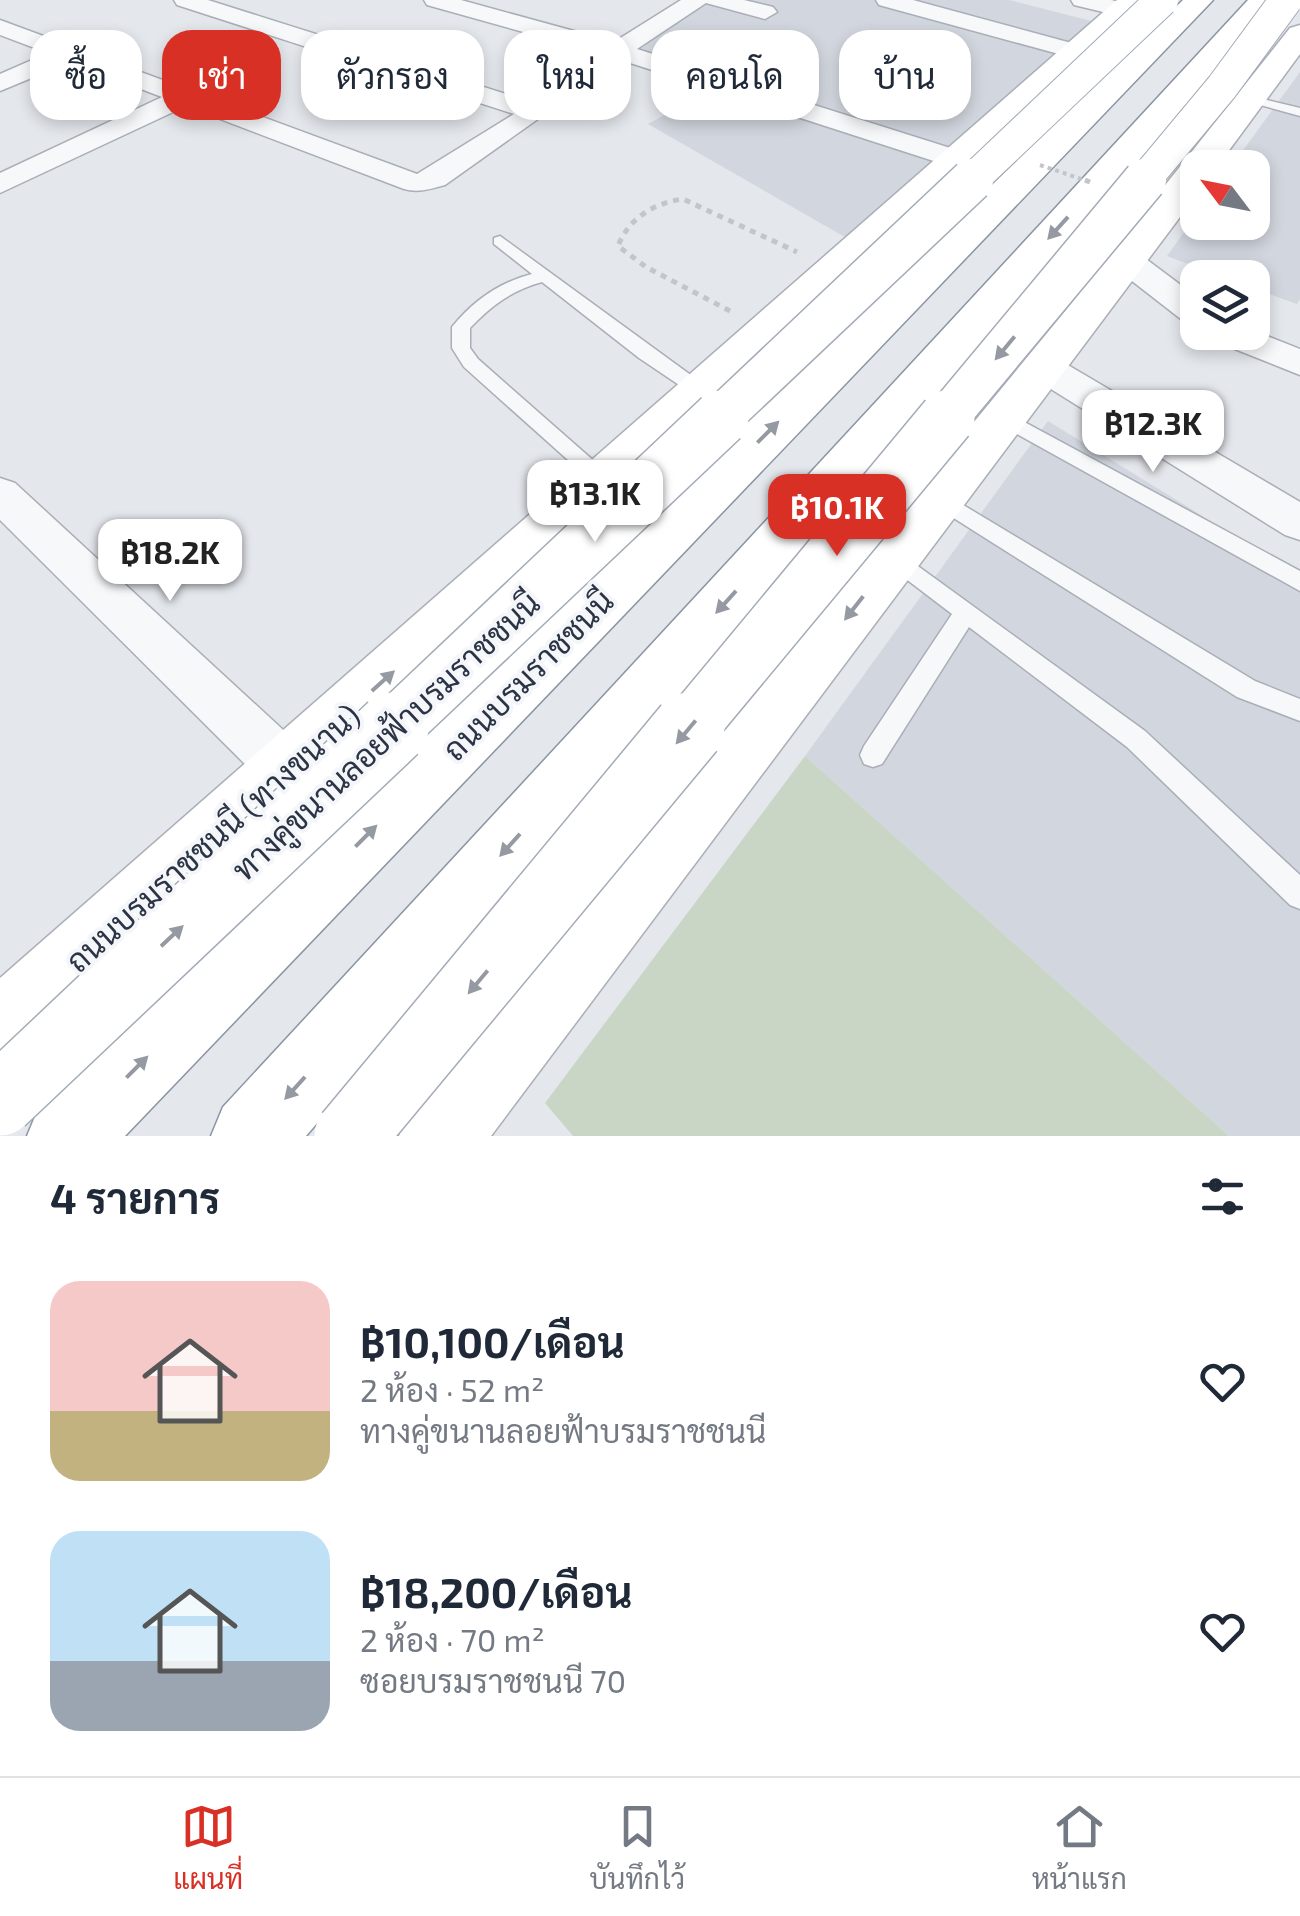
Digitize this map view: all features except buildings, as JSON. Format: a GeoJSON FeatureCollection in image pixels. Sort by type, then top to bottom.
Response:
{"type":"FeatureCollection","features":[{"type":"Feature","properties":{"kind":"main road","name":"ถนนบรมราชชนนี"},"geometry":{"type":"LineString","coordinates":[[68,1136],[1199,0]]}},
{"type":"Feature","properties":{"kind":"main road"},"geometry":{"type":"LineString","coordinates":[[252,1136],[1214,51],[1264,0]]}},
{"type":"Feature","properties":{"kind":"main road"},"geometry":{"type":"LineString","coordinates":[[350,1136],[1222,87],[1286,0]]}},
{"type":"Feature","properties":{"kind":"main road","name":"ถนนบรมราชชนนี (ทางขนาน)"},"geometry":{"type":"LineString","coordinates":[[0,1029],[772,330],[1076,52],[1125,2]]}},
{"type":"Feature","properties":{"kind":"main road","name":"ทางคู่ขนานลอยฟ้าบรมราชชนนี"},"geometry":{"type":"LineString","coordinates":[[0,1100],[1125,2]]}},
{"type":"Feature","properties":{"kind":"main road"},"geometry":{"type":"LineString","coordinates":[[440,1136],[1126,260],[1275,105],[1300,34]]}},
{"type":"Feature","properties":{"kind":"street"},"geometry":{"type":"LineString","coordinates":[[186,0],[504,102]]}},
{"type":"Feature","properties":{"kind":"street"},"geometry":{"type":"LineString","coordinates":[[436,0],[543,30]]}},
{"type":"Feature","properties":{"kind":"street"},"geometry":{"type":"LineString","coordinates":[[631,42],[696,0]]}},
{"type":"Feature","properties":{"kind":"street"},"geometry":{"type":"LineString","coordinates":[[716,0],[764,12]]}},
{"type":"Feature","properties":{"kind":"street"},"geometry":{"type":"LineString","coordinates":[[886,0],[1076,52]]}},
{"type":"Feature","properties":{"kind":"street"},"geometry":{"type":"LineString","coordinates":[[0,27],[30,38]]}},
{"type":"Feature","properties":{"kind":"street"},"geometry":{"type":"LineString","coordinates":[[631,55],[956,160]]}},
{"type":"Feature","properties":{"kind":"street"},"geometry":{"type":"LineString","coordinates":[[0,83],[30,70]]}},
{"type":"Feature","properties":{"kind":"street"},"geometry":{"type":"LineString","coordinates":[[0,184],[162,107]]}},
{"type":"Feature","properties":{"kind":"street"},"geometry":{"type":"LineString","coordinates":[[249,120],[415,183],[434,179],[523,120]]}},
{"type":"Feature","properties":{"kind":"street"},"geometry":{"type":"LineString","coordinates":[[1126,260],[1180,300]]}},
{"type":"Feature","properties":{"kind":"street"},"geometry":{"type":"LineString","coordinates":[[1269,350],[1300,363]]}},
{"type":"Feature","properties":{"kind":"street"},"geometry":{"type":"LineString","coordinates":[[1043,367],[1300,523]]}},
{"type":"Feature","properties":{"kind":"street"},"geometry":{"type":"LineString","coordinates":[[0,494],[287,769]]}},
{"type":"Feature","properties":{"kind":"lane"},"geometry":{"type":"LineString","coordinates":[[500,241],[645,354],[704,392]]}},
{"type":"Feature","properties":{"kind":"lane"},"geometry":{"type":"LineString","coordinates":[[545,276],[517,281],[499,290],[461,327],[461,348],[471,362],[604,481]]}},
{"type":"Feature","properties":{"kind":"lane"},"geometry":{"type":"LineString","coordinates":[[1004,418],[1300,582]]}},
{"type":"Feature","properties":{"kind":"lane"},"geometry":{"type":"LineString","coordinates":[[940,499],[1246,689],[1300,710]]}},
{"type":"Feature","properties":{"kind":"lane"},"geometry":{"type":"LineString","coordinates":[[894,557],[1136,740],[1300,895]]}},
{"type":"Feature","properties":{"kind":"lane"},"geometry":{"type":"LineString","coordinates":[[873,754],[965,614]]}},
{"type":"Feature","properties":{"kind":"path"},"geometry":{"type":"LineString","coordinates":[[1038,164],[1094,183]]}},
{"type":"Feature","properties":{"kind":"path"},"geometry":{"type":"LineString","coordinates":[[772,330],[646,267],[618,246],[622,232],[663,200],[683,199],[834,271]]}},
{"type":"Feature","properties":{"kind":"shaded area"},"geometry":{"type":"Polygon","coordinates":[[[707,0],[1009,0],[1099,23],[850,240],[648,124],[655,120],[819,120],[819,30],[666,30],[707,0]]]}},
{"type":"Feature","properties":{"kind":"shaded area"},"geometry":{"type":"Polygon","coordinates":[[[651,41],[651,67],[631,62],[631,56],[651,41]]]}},
{"type":"Feature","properties":{"kind":"shaded area"},"geometry":{"type":"Polygon","coordinates":[[[1300,72],[1297,304],[1270,294],[1270,260],[1180,261],[1167,256],[1180,238],[1270,240],[1270,150],[1243,150],[1300,72]]]}},
{"type":"Feature","properties":{"kind":"shaded area"},"geometry":{"type":"Polygon","coordinates":[[[1048,421],[1300,576],[1300,1136],[1229,1136],[805,756],[1048,421]]]}},
{"type":"Feature","properties":{"kind":"green space"},"geometry":{"type":"Polygon","coordinates":[[[805,756],[1229,1136],[573,1136],[545,1103],[805,756]]]}}]}
